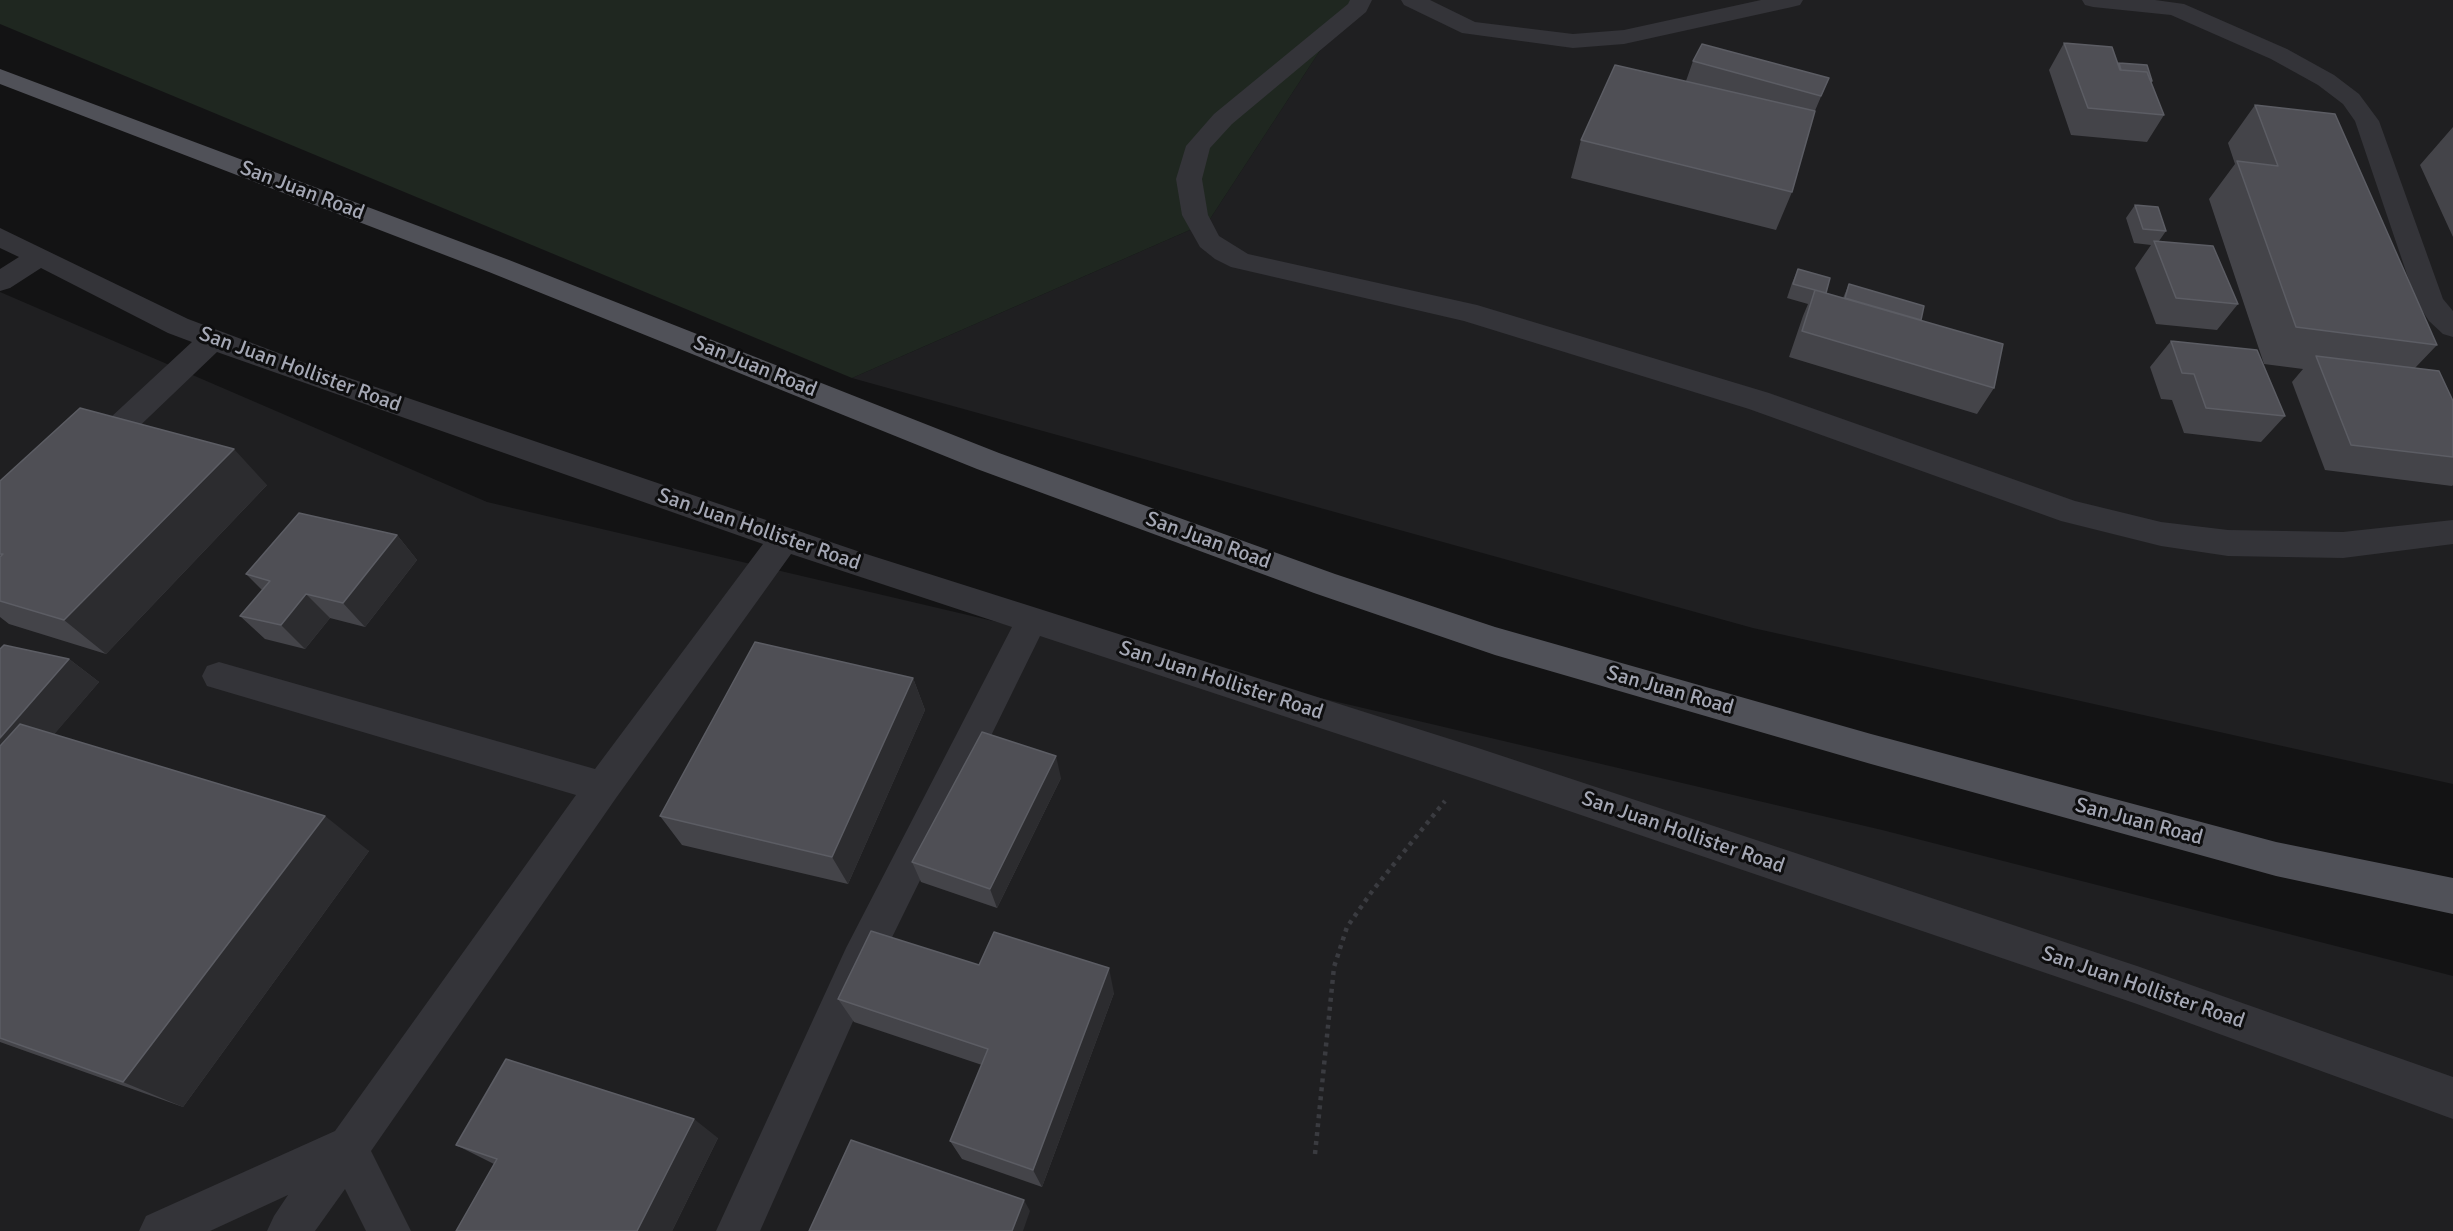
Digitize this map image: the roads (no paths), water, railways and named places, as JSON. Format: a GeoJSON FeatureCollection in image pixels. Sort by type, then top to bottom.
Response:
{"type":"FeatureCollection","features":[{"type":"Feature","properties":{"kind":"main road","name":"San Juan Road"},"geometry":{"type":"LineString","coordinates":[[0,76],[499,266],[988,461],[1325,584],[1495,641],[1871,749],[2266,856],[2453,896]]}},
{"type":"Feature","properties":{"kind":"street"},"geometry":{"type":"LineString","coordinates":[[1412,0],[1470,28],[1573,41],[1624,37],[1791,0]]}},
{"type":"Feature","properties":{"kind":"street"},"geometry":{"type":"LineString","coordinates":[[2093,0],[2176,9],[2279,54],[2326,81],[2351,99],[2367,121],[2430,301],[2439,314],[2453,327]]}},
{"type":"Feature","properties":{"kind":"street"},"geometry":{"type":"LineString","coordinates":[[1367,3],[1223,119],[1198,146],[1189,179],[1195,215],[1209,241],[1240,261],[1467,312],[1759,401],[2072,512],[2161,534],[2228,543],[2343,545],[2453,532]]}},
{"type":"Feature","properties":{"kind":"street","name":"San Juan Hollister Road"},"geometry":{"type":"LineString","coordinates":[[0,237],[178,326],[295,370],[784,539],[1475,763],[2220,1014],[2453,1098]]}},
{"type":"Feature","properties":{"kind":"street"},"geometry":{"type":"LineString","coordinates":[[0,282],[39,257]]}},
{"type":"Feature","properties":{"kind":"street"},"geometry":{"type":"LineString","coordinates":[[75,468],[213,339]]}},
{"type":"Feature","properties":{"kind":"street"},"geometry":{"type":"LineString","coordinates":[[289,1231],[346,1147],[603,787],[784,539]]}},
{"type":"Feature","properties":{"kind":"street"},"geometry":{"type":"LineString","coordinates":[[738,1231],[860,961],[1032,620]]}},
{"type":"Feature","properties":{"kind":"street"},"geometry":{"type":"LineString","coordinates":[[219,676],[603,787]]}},
{"type":"Feature","properties":{"kind":"street"},"geometry":{"type":"LineString","coordinates":[[161,1231],[346,1147]]}},
{"type":"Feature","properties":{"kind":"street"},"geometry":{"type":"LineString","coordinates":[[346,1147],[390,1231]]}}]}
